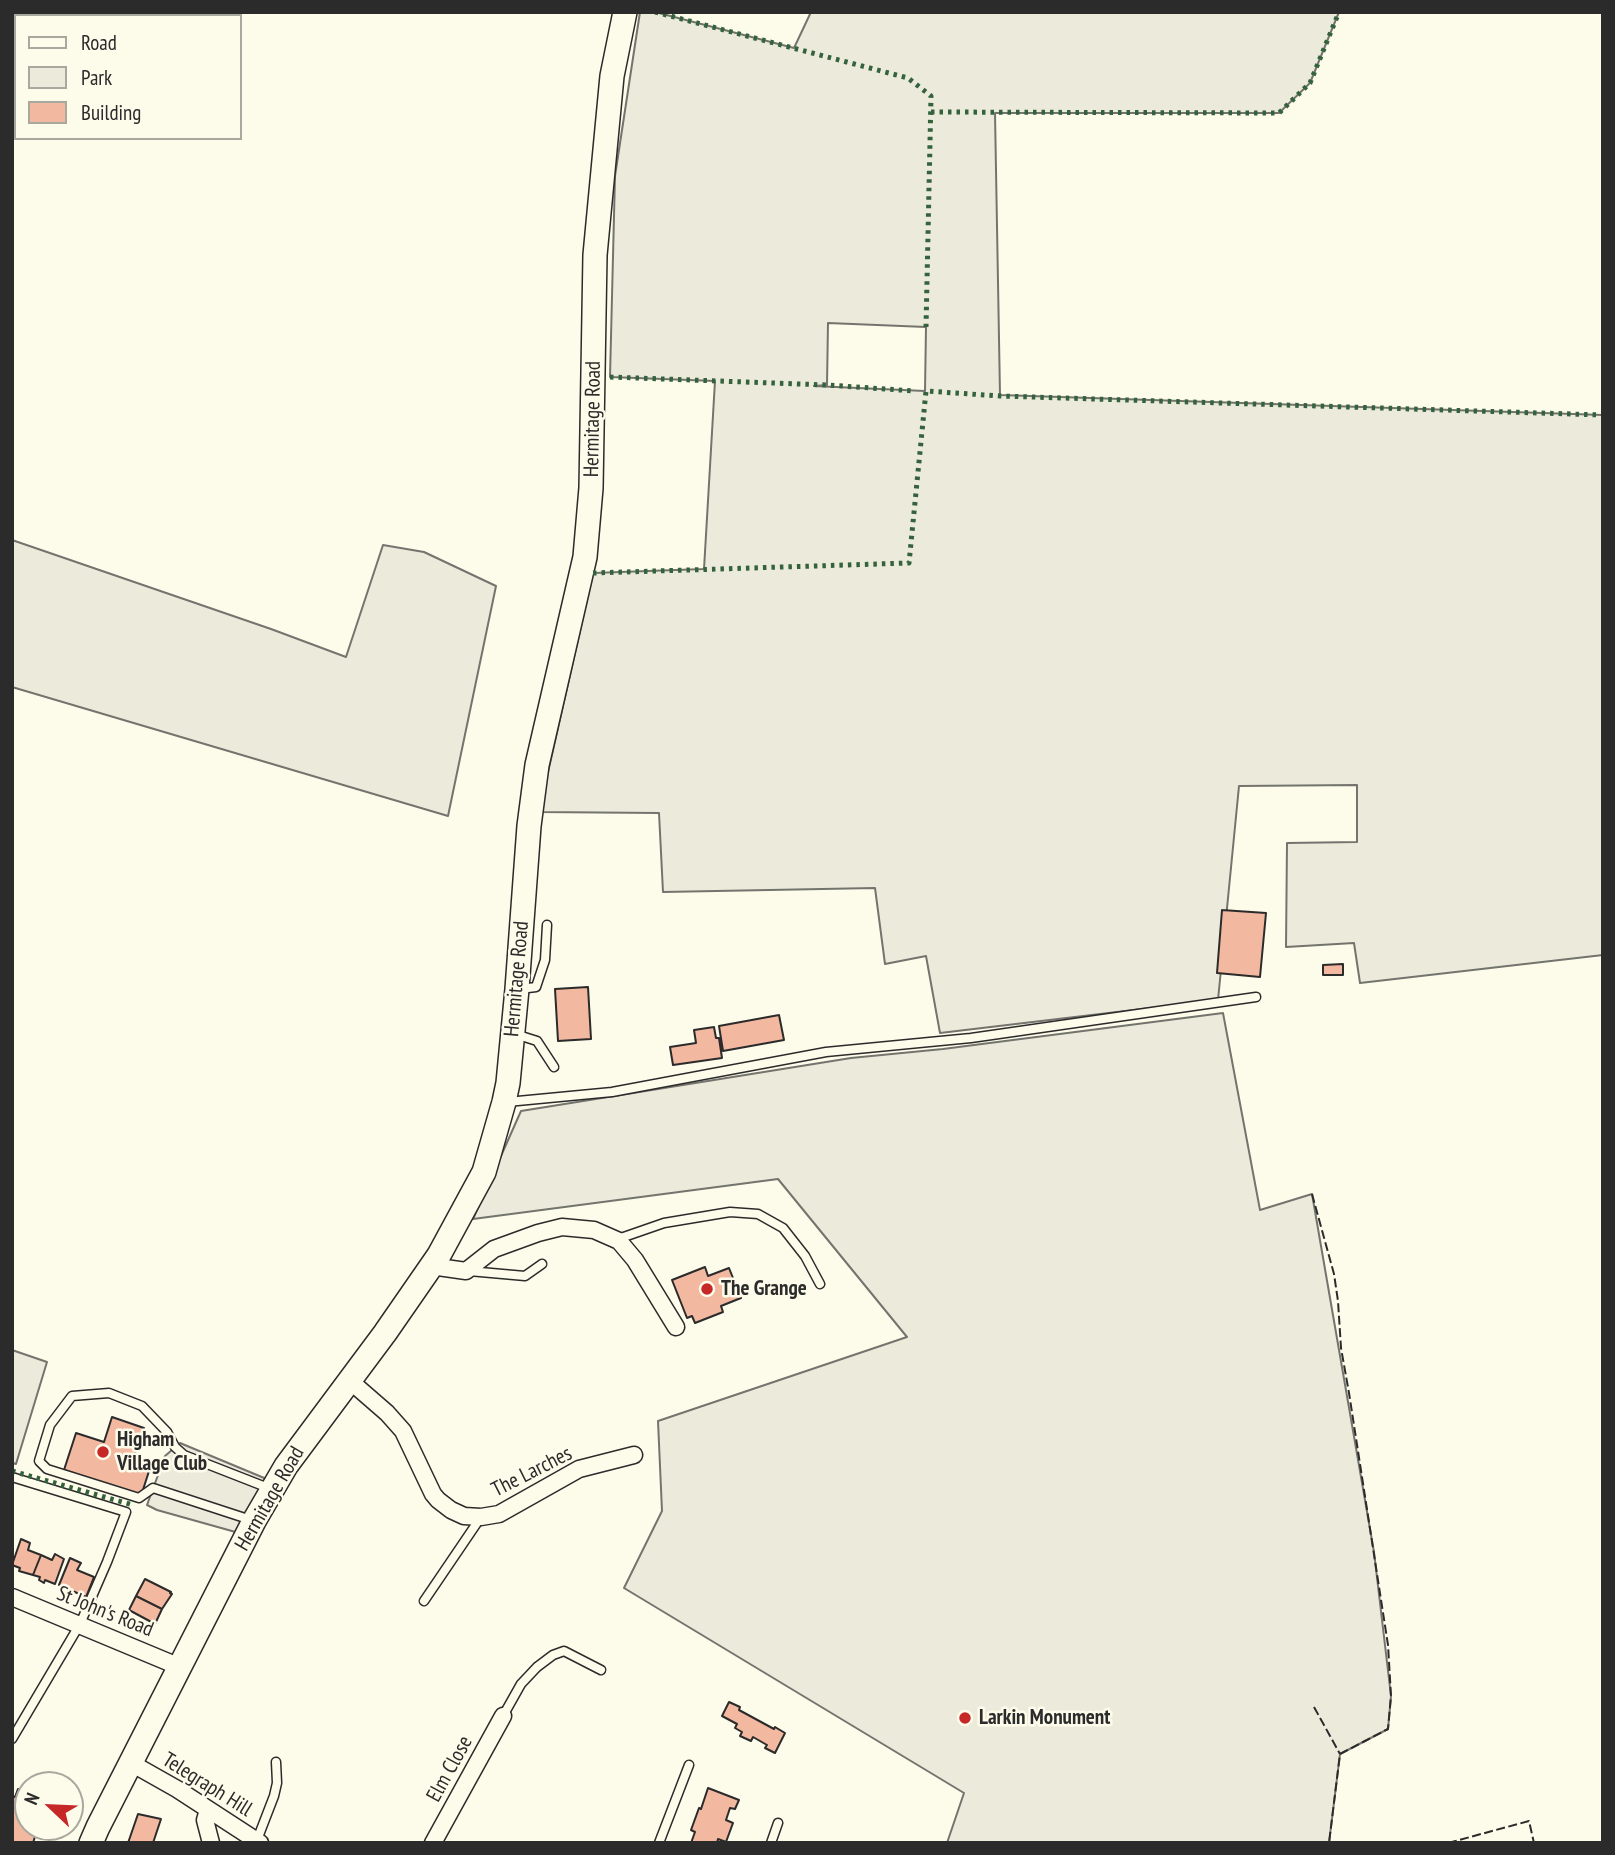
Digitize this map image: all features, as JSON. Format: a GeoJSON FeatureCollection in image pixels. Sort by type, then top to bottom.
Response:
{"type":"FeatureCollection","features":[{"type":"Feature","properties":{"kind":"street","name":"Hermitage Road"},"geometry":{"type":"LineString","coordinates":[[91,1843],[254,1521],[286,1466],[439,1255],[484,1172],[508,1083],[529,826],[537,765],[585,557],[591,488],[595,255],[612,75],[625,12]]}},
{"type":"Feature","properties":{"kind":"street"},"geometry":{"type":"LineString","coordinates":[[431,1266],[466,1271],[494,1249],[538,1233],[562,1227],[594,1230],[619,1241],[635,1260],[676,1328]]}},
{"type":"Feature","properties":{"kind":"street","name":"The Larches"},"geometry":{"type":"LineString","coordinates":[[349,1380],[387,1413],[403,1431],[433,1494],[460,1515],[481,1517],[504,1512],[579,1469],[634,1455]]}},
{"type":"Feature","properties":{"kind":"street","name":"St John's Road"},"geometry":{"type":"LineString","coordinates":[[12,1597],[180,1667]]}},
{"type":"Feature","properties":{"kind":"street","name":"Elm Close"},"geometry":{"type":"LineString","coordinates":[[433,1843],[503,1716]]}},
{"type":"Feature","properties":{"kind":"street","name":"Telegraph Hill"},"geometry":{"type":"LineString","coordinates":[[131,1763],[259,1842]]}},
{"type":"Feature","properties":{"kind":"street"},"geometry":{"type":"LineString","coordinates":[[208,1810],[205,1820],[210,1842]]}},
{"type":"Feature","properties":{"kind":"lane"},"geometry":{"type":"LineString","coordinates":[[517,989],[536,987],[545,960],[547,925]]}},
{"type":"Feature","properties":{"kind":"lane"},"geometry":{"type":"LineString","coordinates":[[504,1102],[612,1092],[826,1052],[971,1038],[1256,997]]}},
{"type":"Feature","properties":{"kind":"lane"},"geometry":{"type":"LineString","coordinates":[[513,1033],[537,1041],[554,1067]]}},
{"type":"Feature","properties":{"kind":"lane"},"geometry":{"type":"LineString","coordinates":[[615,1240],[664,1223],[730,1212],[758,1214],[783,1228],[805,1256],[820,1284]]}},
{"type":"Feature","properties":{"kind":"lane"},"geometry":{"type":"LineString","coordinates":[[466,1271],[525,1276],[542,1264]]}},
{"type":"Feature","properties":{"kind":"lane"},"geometry":{"type":"LineString","coordinates":[[254,1521],[153,1488],[139,1498],[47,1469],[39,1461],[50,1425],[72,1396],[109,1393],[142,1406],[184,1455],[272,1490]]}},
{"type":"Feature","properties":{"kind":"lane"},"geometry":{"type":"LineString","coordinates":[[12,1477],[126,1512],[80,1624],[12,1739]]}},
{"type":"Feature","properties":{"kind":"lane"},"geometry":{"type":"LineString","coordinates":[[424,1601],[481,1517]]}},
{"type":"Feature","properties":{"kind":"lane"},"geometry":{"type":"LineString","coordinates":[[503,1716],[521,1684],[553,1655],[564,1651],[601,1670]]}},
{"type":"Feature","properties":{"kind":"lane"},"geometry":{"type":"LineString","coordinates":[[259,1842],[277,1783],[276,1762]]}},
{"type":"Feature","properties":{"kind":"lane"},"geometry":{"type":"LineString","coordinates":[[659,1843],[689,1765]]}},
{"type":"Feature","properties":{"kind":"lane"},"geometry":{"type":"LineString","coordinates":[[771,1843],[778,1823]]}},
{"type":"Feature","properties":{"kind":"green space"},"geometry":{"type":"Polygon","coordinates":[[[640,12],[655,12],[794,48],[811,12],[1339,12],[1310,83],[1279,113],[995,113],[1000,395],[1603,415],[1603,955],[1360,983],[1354,943],[1286,947],[1287,843],[1357,842],[1357,785],[1239,786],[1218,1000],[940,1033],[926,956],[885,964],[875,888],[663,892],[659,813],[539,812],[593,573],[704,569],[715,381],[610,377],[615,176],[640,12]],[[828,323],[827,385],[814,386],[925,391],[926,327],[828,323]]]}},
{"type":"Feature","properties":{"kind":"green space"},"geometry":{"type":"Polygon","coordinates":[[[12,540],[346,657],[383,545],[424,552],[496,586],[448,816],[12,687],[12,540]]]}},
{"type":"Feature","properties":{"kind":"green space"},"geometry":{"type":"Polygon","coordinates":[[[1223,1013],[1260,1210],[1312,1194],[1374,1552],[1391,1696],[1388,1729],[1340,1754],[1329,1843],[947,1843],[964,1793],[624,1588],[662,1511],[658,1421],[907,1337],[778,1179],[473,1219],[521,1111],[851,1058],[943,1049],[1223,1013]]]}},
{"type":"Feature","properties":{"kind":"green space"},"geometry":{"type":"Polygon","coordinates":[[[12,1350],[47,1362],[16,1464],[12,1463],[12,1350]]]}},
{"type":"Feature","properties":{"kind":"shaded area"},"geometry":{"type":"Polygon","coordinates":[[[180,1443],[269,1480],[239,1533],[147,1505],[165,1456],[180,1443]]]}},
{"type":"Feature","properties":{"kind":"building"},"geometry":{"type":"Polygon","coordinates":[[[1222,910],[1266,913],[1260,977],[1217,973],[1222,910]]]}},
{"type":"Feature","properties":{"kind":"building"},"geometry":{"type":"Polygon","coordinates":[[[1343,964],[1343,975],[1323,975],[1323,965],[1343,964]]]}},
{"type":"Feature","properties":{"kind":"building"},"geometry":{"type":"Polygon","coordinates":[[[588,987],[591,1039],[558,1041],[555,989],[588,987]]]}},
{"type":"Feature","properties":{"kind":"building"},"geometry":{"type":"Polygon","coordinates":[[[779,1015],[784,1040],[723,1051],[719,1026],[779,1015]]]}},
{"type":"Feature","properties":{"kind":"building"},"geometry":{"type":"Polygon","coordinates":[[[714,1027],[722,1058],[673,1065],[670,1047],[696,1043],[694,1030],[714,1027]]]}},
{"type":"Feature","properties":{"kind":"building","name":"The Grange"},"geometry":{"type":"Polygon","coordinates":[[[705,1267],[708,1276],[729,1268],[741,1298],[721,1306],[723,1312],[695,1323],[692,1316],[687,1318],[672,1280],[705,1267]]]}},
{"type":"Feature","properties":{"kind":"building","name":"Higham Village Club"},"geometry":{"type":"Polygon","coordinates":[[[112,1417],[144,1428],[132,1462],[150,1468],[141,1496],[64,1470],[76,1433],[104,1442],[112,1417]]]}},
{"type":"Feature","properties":{"kind":"building"},"geometry":{"type":"Polygon","coordinates":[[[21,1539],[30,1543],[28,1550],[41,1555],[33,1575],[19,1571],[20,1568],[12,1565],[21,1539]]]}},
{"type":"Feature","properties":{"kind":"building"},"geometry":{"type":"Polygon","coordinates":[[[55,1554],[64,1559],[55,1584],[45,1580],[44,1583],[39,1580],[40,1577],[33,1575],[41,1555],[52,1560],[55,1554]]]}},
{"type":"Feature","properties":{"kind":"building"},"geometry":{"type":"Polygon","coordinates":[[[70,1558],[81,1563],[77,1570],[94,1577],[86,1597],[59,1585],[70,1558]]]}},
{"type":"Feature","properties":{"kind":"building"},"geometry":{"type":"Polygon","coordinates":[[[145,1579],[171,1592],[162,1609],[136,1596],[145,1579]]]}},
{"type":"Feature","properties":{"kind":"building"},"geometry":{"type":"Polygon","coordinates":[[[136,1596],[162,1609],[155,1624],[129,1610],[136,1596]]]}},
{"type":"Feature","properties":{"kind":"building"},"geometry":{"type":"Polygon","coordinates":[[[729,1702],[740,1707],[739,1710],[785,1733],[775,1753],[753,1737],[751,1741],[740,1736],[742,1732],[735,1728],[737,1724],[722,1716],[729,1702]]]}},
{"type":"Feature","properties":{"kind":"building"},"geometry":{"type":"Polygon","coordinates":[[[708,1788],[739,1800],[735,1809],[730,1808],[726,1820],[733,1823],[726,1842],[718,1839],[717,1843],[691,1843],[695,1832],[691,1830],[708,1788]]]}},
{"type":"Feature","properties":{"kind":"building"},"geometry":{"type":"Polygon","coordinates":[[[12,1796],[14,1841],[33,1843],[12,1843],[12,1796]]]}},
{"type":"Feature","properties":{"kind":"building"},"geometry":{"type":"Polygon","coordinates":[[[138,1814],[161,1819],[153,1843],[128,1843],[138,1814]]]}},
{"type":"Feature","properties":{"kind":"hedge"},"geometry":{"type":"LineString","coordinates":[[655,12],[908,78],[931,96],[926,327]]}},
{"type":"Feature","properties":{"kind":"hedge"},"geometry":{"type":"LineString","coordinates":[[931,112],[1279,113],[1310,83],[1339,12]]}},
{"type":"Feature","properties":{"kind":"hedge"},"geometry":{"type":"LineString","coordinates":[[610,377],[915,391]]}},
{"type":"Feature","properties":{"kind":"hedge"},"geometry":{"type":"LineString","coordinates":[[593,573],[909,563],[926,391],[1000,396],[1603,415]]}},
{"type":"Feature","properties":{"kind":"hedge"},"geometry":{"type":"LineString","coordinates":[[12,1471],[133,1505]]}},
{"type":"Feature","properties":{"kind":"fence"},"geometry":{"type":"LineString","coordinates":[[1312,1194],[1334,1274],[1341,1348],[1388,1645],[1391,1696],[1388,1729],[1340,1754],[1329,1843]]}},
{"type":"Feature","properties":{"kind":"fence"},"geometry":{"type":"LineString","coordinates":[[1314,1707],[1340,1754]]}},
{"type":"Feature","properties":{"kind":"fence"},"geometry":{"type":"LineString","coordinates":[[1448,1843],[1529,1821],[1534,1843]]}},
{"type":"Feature","properties":{"kind":"place","name":"The Grange"},"geometry":{"type":"Point","coordinates":[707,1289]}},
{"type":"Feature","properties":{"kind":"place","name":"Higham Village Club"},"geometry":{"type":"Point","coordinates":[103,1452]}},
{"type":"Feature","properties":{"kind":"place","name":"Larkin Monument"},"geometry":{"type":"Point","coordinates":[965,1718]}}]}
